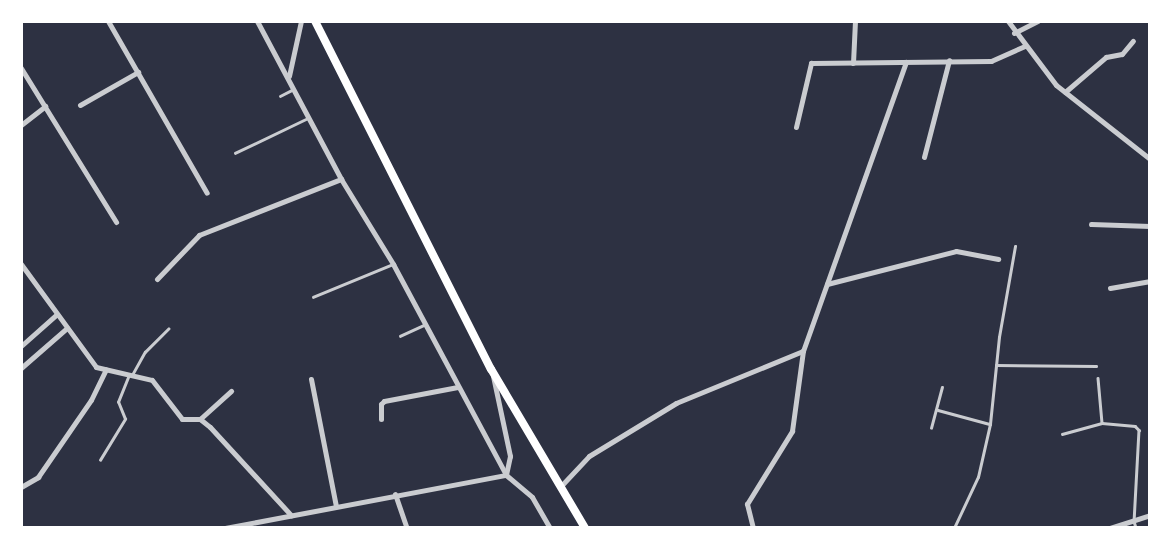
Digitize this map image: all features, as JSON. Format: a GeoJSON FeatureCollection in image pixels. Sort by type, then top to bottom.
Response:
{"type":"FeatureCollection","features":[{"type":"Feature","properties":{"kind":"main road"},"geometry":{"type":"LineString","coordinates":[[315,21],[491,369],[585,528]]}},
{"type":"Feature","properties":{"kind":"street"},"geometry":{"type":"LineString","coordinates":[[108,21],[207,193]]}},
{"type":"Feature","properties":{"kind":"street"},"geometry":{"type":"LineString","coordinates":[[257,21],[289,76],[341,179],[393,264],[506,475],[532,497],[550,528]]}},
{"type":"Feature","properties":{"kind":"street"},"geometry":{"type":"LineString","coordinates":[[289,76],[301,21]]}},
{"type":"Feature","properties":{"kind":"street"},"geometry":{"type":"LineString","coordinates":[[853,63],[855,21]]}},
{"type":"Feature","properties":{"kind":"street"},"geometry":{"type":"LineString","coordinates":[[1007,21],[1014,33],[1065,92],[1150,159]]}},
{"type":"Feature","properties":{"kind":"street"},"geometry":{"type":"LineString","coordinates":[[1014,33],[1038,21]]}},
{"type":"Feature","properties":{"kind":"street"},"geometry":{"type":"LineString","coordinates":[[1065,92],[1106,57],[1122,54],[1133,41]]}},
{"type":"Feature","properties":{"kind":"street"},"geometry":{"type":"LineString","coordinates":[[796,127],[811,63],[991,61],[1025,46]]}},
{"type":"Feature","properties":{"kind":"street"},"geometry":{"type":"LineString","coordinates":[[924,157],[949,60]]}},
{"type":"Feature","properties":{"kind":"street"},"geometry":{"type":"LineString","coordinates":[[753,528],[747,504],[792,431],[803,351],[906,62]]}},
{"type":"Feature","properties":{"kind":"street"},"geometry":{"type":"LineString","coordinates":[[21,68],[23,77],[45,106],[116,222]]}},
{"type":"Feature","properties":{"kind":"street"},"geometry":{"type":"LineString","coordinates":[[80,105],[138,72]]}},
{"type":"Feature","properties":{"kind":"street"},"geometry":{"type":"LineString","coordinates":[[21,125],[45,106]]}},
{"type":"Feature","properties":{"kind":"street"},"geometry":{"type":"LineString","coordinates":[[158,279],[199,235],[341,179]]}},
{"type":"Feature","properties":{"kind":"street"},"geometry":{"type":"LineString","coordinates":[[1091,224],[1150,226]]}},
{"type":"Feature","properties":{"kind":"street"},"geometry":{"type":"LineString","coordinates":[[827,284],[956,251],[998,259]]}},
{"type":"Feature","properties":{"kind":"street"},"geometry":{"type":"LineString","coordinates":[[21,264],[24,274],[96,367],[152,380],[182,419],[200,419],[211,426],[291,515]]}},
{"type":"Feature","properties":{"kind":"street"},"geometry":{"type":"LineString","coordinates":[[1110,288],[1150,281]]}},
{"type":"Feature","properties":{"kind":"street"},"geometry":{"type":"LineString","coordinates":[[21,346],[57,314]]}},
{"type":"Feature","properties":{"kind":"street"},"geometry":{"type":"LineString","coordinates":[[21,368],[67,328]]}},
{"type":"Feature","properties":{"kind":"street"},"geometry":{"type":"LineString","coordinates":[[561,487],[589,456],[676,404],[803,351]]}},
{"type":"Feature","properties":{"kind":"street"},"geometry":{"type":"LineString","coordinates":[[21,487],[37,477],[91,400],[106,369]]}},
{"type":"Feature","properties":{"kind":"street"},"geometry":{"type":"LineString","coordinates":[[491,369],[510,456],[506,475]]}},
{"type":"Feature","properties":{"kind":"street"},"geometry":{"type":"LineString","coordinates":[[311,379],[336,506]]}},
{"type":"Feature","properties":{"kind":"street"},"geometry":{"type":"LineString","coordinates":[[381,419],[381,404],[384,401],[458,387]]}},
{"type":"Feature","properties":{"kind":"street"},"geometry":{"type":"LineString","coordinates":[[200,419],[231,391]]}},
{"type":"Feature","properties":{"kind":"street"},"geometry":{"type":"LineString","coordinates":[[225,528],[506,475]]}},
{"type":"Feature","properties":{"kind":"street"},"geometry":{"type":"LineString","coordinates":[[395,494],[407,528]]}},
{"type":"Feature","properties":{"kind":"street"},"geometry":{"type":"LineString","coordinates":[[1110,528],[1150,515]]}},
{"type":"Feature","properties":{"kind":"lane"},"geometry":{"type":"LineString","coordinates":[[280,96],[295,88]]}},
{"type":"Feature","properties":{"kind":"lane"},"geometry":{"type":"LineString","coordinates":[[235,153],[308,118]]}},
{"type":"Feature","properties":{"kind":"lane"},"geometry":{"type":"LineString","coordinates":[[954,528],[978,477],[990,425],[996,365],[1015,246]]}},
{"type":"Feature","properties":{"kind":"lane"},"geometry":{"type":"LineString","coordinates":[[313,297],[393,264]]}},
{"type":"Feature","properties":{"kind":"lane"},"geometry":{"type":"LineString","coordinates":[[400,336],[424,325]]}},
{"type":"Feature","properties":{"kind":"lane"},"geometry":{"type":"LineString","coordinates":[[100,460],[125,418],[118,402],[130,375],[145,352],[168,329]]}},
{"type":"Feature","properties":{"kind":"lane"},"geometry":{"type":"LineString","coordinates":[[996,365],[1096,366]]}},
{"type":"Feature","properties":{"kind":"lane"},"geometry":{"type":"LineString","coordinates":[[1098,378],[1102,424]]}},
{"type":"Feature","properties":{"kind":"lane"},"geometry":{"type":"LineString","coordinates":[[930,428],[938,410],[942,387]]}},
{"type":"Feature","properties":{"kind":"lane"},"geometry":{"type":"LineString","coordinates":[[938,410],[990,425]]}},
{"type":"Feature","properties":{"kind":"lane"},"geometry":{"type":"LineString","coordinates":[[1062,434],[1102,424],[1135,426],[1139,430],[1134,521],[1136,528]]}}]}
